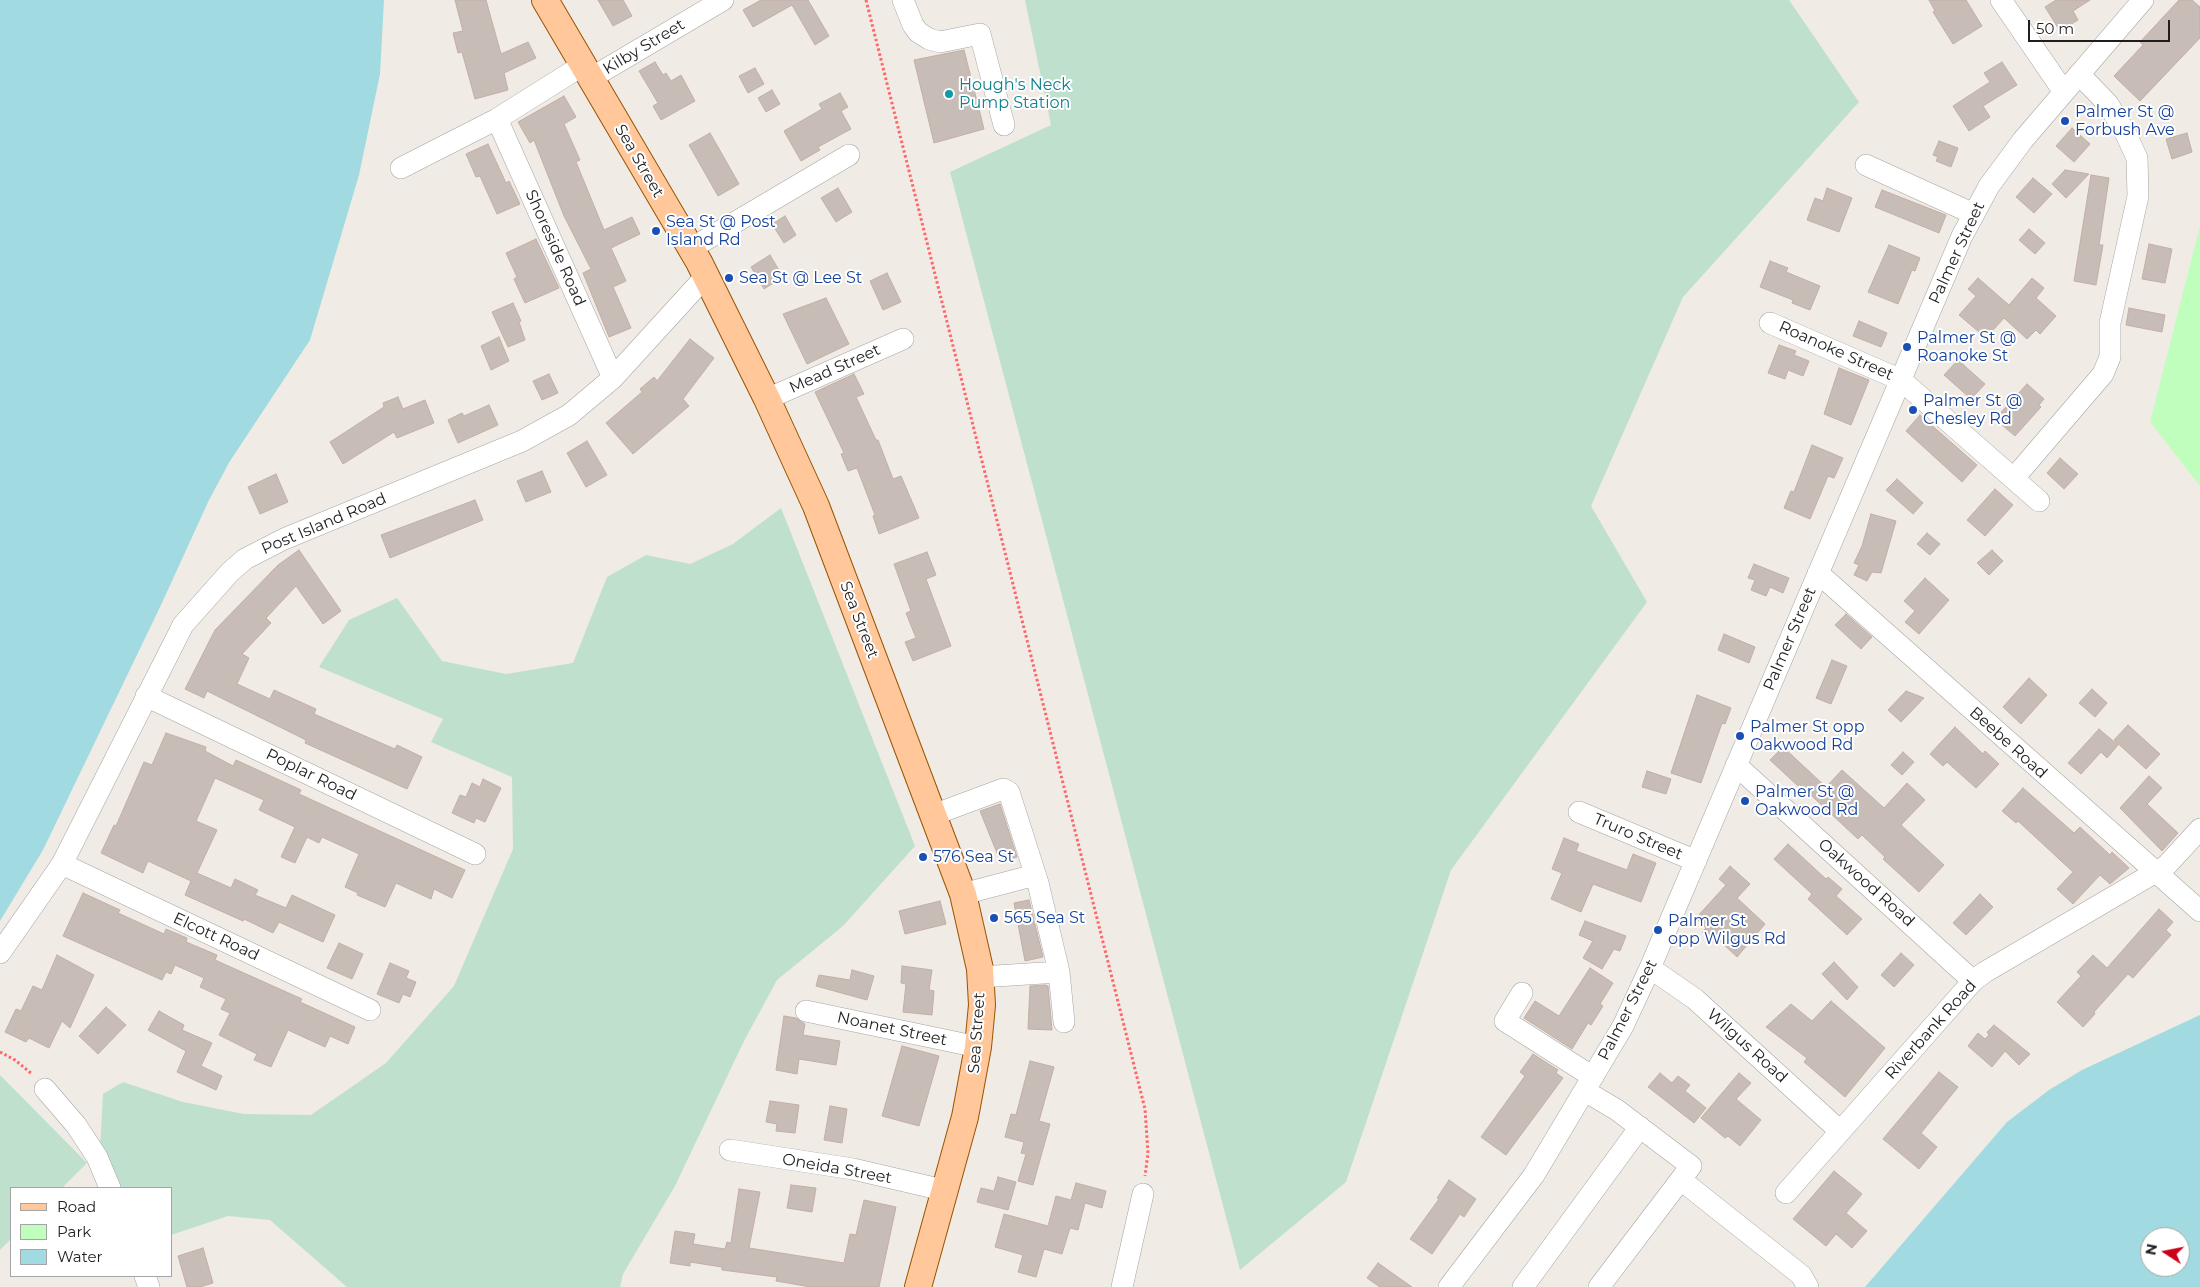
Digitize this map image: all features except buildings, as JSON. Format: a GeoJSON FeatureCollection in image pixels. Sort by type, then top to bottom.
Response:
{"type":"FeatureCollection","features":[{"type":"Feature","properties":{"kind":"main road","name":"Sea Street"},"geometry":{"type":"LineString","coordinates":[[545,0],[706,276],[768,399],[816,506],[963,894],[975,939],[980,977],[982,1005],[978,1047],[971,1091],[918,1287]]}},
{"type":"Feature","properties":{"kind":"street","name":"Kilby Street"},"geometry":{"type":"LineString","coordinates":[[587,72],[723,0]]}},
{"type":"Feature","properties":{"kind":"street"},"geometry":{"type":"LineString","coordinates":[[903,0],[913,25],[918,32],[929,39],[940,42],[980,34],[1004,125]]}},
{"type":"Feature","properties":{"kind":"street"},"geometry":{"type":"LineString","coordinates":[[2001,0],[2064,92]]}},
{"type":"Feature","properties":{"kind":"street","name":"Palmer Street"},"geometry":{"type":"LineString","coordinates":[[1449,1287],[1534,1175],[1623,1026],[1650,968],[1818,573],[1974,214],[2006,162],[2142,0]]}},
{"type":"Feature","properties":{"kind":"street"},"geometry":{"type":"LineString","coordinates":[[400,168],[587,72]]}},
{"type":"Feature","properties":{"kind":"street"},"geometry":{"type":"LineString","coordinates":[[2014,478],[2103,374],[2110,358],[2110,323],[2138,196],[2137,158],[2125,132],[2108,104],[2079,74]]}},
{"type":"Feature","properties":{"kind":"street","name":"Shoreside Road"},"geometry":{"type":"LineString","coordinates":[[497,119],[613,378]]}},
{"type":"Feature","properties":{"kind":"street"},"geometry":{"type":"LineString","coordinates":[[690,249],[849,155]]}},
{"type":"Feature","properties":{"kind":"street"},"geometry":{"type":"LineString","coordinates":[[1866,165],[1974,214]]}},
{"type":"Feature","properties":{"kind":"street","name":"Post Island Road"},"geometry":{"type":"LineString","coordinates":[[0,953],[62,864],[183,625],[213,588],[245,559],[305,530],[522,441],[570,415],[613,378],[706,276]]}},
{"type":"Feature","properties":{"kind":"street","name":"Roanoke Street"},"geometry":{"type":"LineString","coordinates":[[1770,323],[1901,380],[2039,501]]}},
{"type":"Feature","properties":{"kind":"street","name":"Mead Street"},"geometry":{"type":"LineString","coordinates":[[768,399],[903,338]]}},
{"type":"Feature","properties":{"kind":"street","name":"Beebe Road"},"geometry":{"type":"LineString","coordinates":[[1818,573],[2200,912]]}},
{"type":"Feature","properties":{"kind":"street","name":"Poplar Road"},"geometry":{"type":"LineString","coordinates":[[146,696],[475,854]]}},
{"type":"Feature","properties":{"kind":"street","name":"Oakwood Road"},"geometry":{"type":"LineString","coordinates":[[1736,765],[1973,981]]}},
{"type":"Feature","properties":{"kind":"street"},"geometry":{"type":"LineString","coordinates":[[933,815],[1003,789],[1009,792],[1035,874],[1059,972],[1064,1022]]}},
{"type":"Feature","properties":{"kind":"street","name":"Truro Street"},"geometry":{"type":"LineString","coordinates":[[1579,812],[1696,861]]}},
{"type":"Feature","properties":{"kind":"street","name":"Riverbank Road"},"geometry":{"type":"LineString","coordinates":[[1786,1193],[1973,981],[2166,866],[2200,829]]}},
{"type":"Feature","properties":{"kind":"street","name":"Elcott Road"},"geometry":{"type":"LineString","coordinates":[[62,864],[370,1010]]}},
{"type":"Feature","properties":{"kind":"street"},"geometry":{"type":"LineString","coordinates":[[963,894],[1035,874]]}},
{"type":"Feature","properties":{"kind":"street","name":"Wilgus Road"},"geometry":{"type":"LineString","coordinates":[[1650,968],[1695,999],[1840,1131]]}},
{"type":"Feature","properties":{"kind":"street"},"geometry":{"type":"LineString","coordinates":[[980,977],[1059,972]]}},
{"type":"Feature","properties":{"kind":"street"},"geometry":{"type":"LineString","coordinates":[[1522,994],[1505,1021],[1589,1084],[1617,1110],[1691,1166],[1599,1287]]}},
{"type":"Feature","properties":{"kind":"street","name":"Noanet Street"},"geometry":{"type":"LineString","coordinates":[[806,1011],[978,1047]]}},
{"type":"Feature","properties":{"kind":"street"},"geometry":{"type":"LineString","coordinates":[[45,1089],[76,1125],[97,1157],[110,1187]]}},
{"type":"Feature","properties":{"kind":"street"},"geometry":{"type":"LineString","coordinates":[[1523,1287],[1640,1127]]}},
{"type":"Feature","properties":{"kind":"street","name":"Oneida Street"},"geometry":{"type":"LineString","coordinates":[[730,1150],[852,1169],[943,1190]]}},
{"type":"Feature","properties":{"kind":"street"},"geometry":{"type":"LineString","coordinates":[[1681,1180],[1801,1274],[1808,1287]]}},
{"type":"Feature","properties":{"kind":"street"},"geometry":{"type":"LineString","coordinates":[[1122,1287],[1143,1194]]}},
{"type":"Feature","properties":{"kind":"path"},"geometry":{"type":"LineString","coordinates":[[866,0],[1145,1109],[1148,1153],[1143,1194]]}},
{"type":"Feature","properties":{"kind":"path"},"geometry":{"type":"LineString","coordinates":[[0,1052],[15,1060],[36,1077],[45,1089]]}},
{"type":"Feature","properties":{"kind":"green space"},"geometry":{"type":"Polygon","coordinates":[[[1025,0],[1789,0],[1859,102],[1683,297],[1591,506],[1647,602],[1451,870],[1346,1182],[1240,1270],[950,172],[1051,125],[1025,0]]]}},
{"type":"Feature","properties":{"kind":"green space"},"geometry":{"type":"Polygon","coordinates":[[[2200,226],[2200,486],[2150,422],[2200,226]]]}},
{"type":"Feature","properties":{"kind":"green space"},"geometry":{"type":"Polygon","coordinates":[[[781,508],[915,846],[843,926],[777,980],[744,1041],[675,1186],[623,1274],[620,1287],[347,1287],[270,1220],[228,1216],[172,1235],[172,1187],[120,1187],[100,1148],[103,1094],[123,1082],[183,1102],[244,1114],[311,1115],[386,1063],[454,986],[513,849],[512,777],[431,742],[443,719],[319,667],[349,620],[397,598],[442,661],[506,674],[573,663],[607,577],[646,555],[690,564],[733,544],[781,508]]]}},
{"type":"Feature","properties":{"kind":"green space"},"geometry":{"type":"Polygon","coordinates":[[[0,1075],[87,1163],[63,1187],[10,1187],[10,1240],[0,1250],[0,1075]]]}},
{"type":"Feature","properties":{"kind":"water"},"geometry":{"type":"Polygon","coordinates":[[[0,0],[384,0],[380,74],[359,175],[310,340],[230,461],[209,500],[161,605],[43,850],[0,921],[0,0]]]}},
{"type":"Feature","properties":{"kind":"water"},"geometry":{"type":"Polygon","coordinates":[[[2200,1015],[2200,1287],[1865,1287],[2007,1122],[2049,1090],[2082,1070],[2200,1015]]]}},
{"type":"Feature","properties":{"kind":"place","name":"Hough's Neck Pump Station"},"geometry":{"type":"Point","coordinates":[949,94]}},
{"type":"Feature","properties":{"kind":"place","name":"Palmer St @ Forbush Ave"},"geometry":{"type":"Point","coordinates":[2065,121]}},
{"type":"Feature","properties":{"kind":"place","name":"Sea St @ Post Island Rd"},"geometry":{"type":"Point","coordinates":[656,231]}},
{"type":"Feature","properties":{"kind":"place","name":"Sea St @ Lee St"},"geometry":{"type":"Point","coordinates":[729,278]}},
{"type":"Feature","properties":{"kind":"place","name":"Palmer St @ Roanoke St"},"geometry":{"type":"Point","coordinates":[1907,347]}},
{"type":"Feature","properties":{"kind":"place","name":"Palmer St @ Chesley Rd"},"geometry":{"type":"Point","coordinates":[1913,410]}},
{"type":"Feature","properties":{"kind":"place","name":"Palmer St opp Oakwood Rd"},"geometry":{"type":"Point","coordinates":[1740,736]}},
{"type":"Feature","properties":{"kind":"place","name":"Palmer St @ Oakwood Rd"},"geometry":{"type":"Point","coordinates":[1745,801]}},
{"type":"Feature","properties":{"kind":"place","name":"576 Sea St"},"geometry":{"type":"Point","coordinates":[923,857]}},
{"type":"Feature","properties":{"kind":"place","name":"565 Sea St"},"geometry":{"type":"Point","coordinates":[994,918]}},
{"type":"Feature","properties":{"kind":"place","name":"Palmer St opp Wilgus Rd"},"geometry":{"type":"Point","coordinates":[1658,930]}}]}
